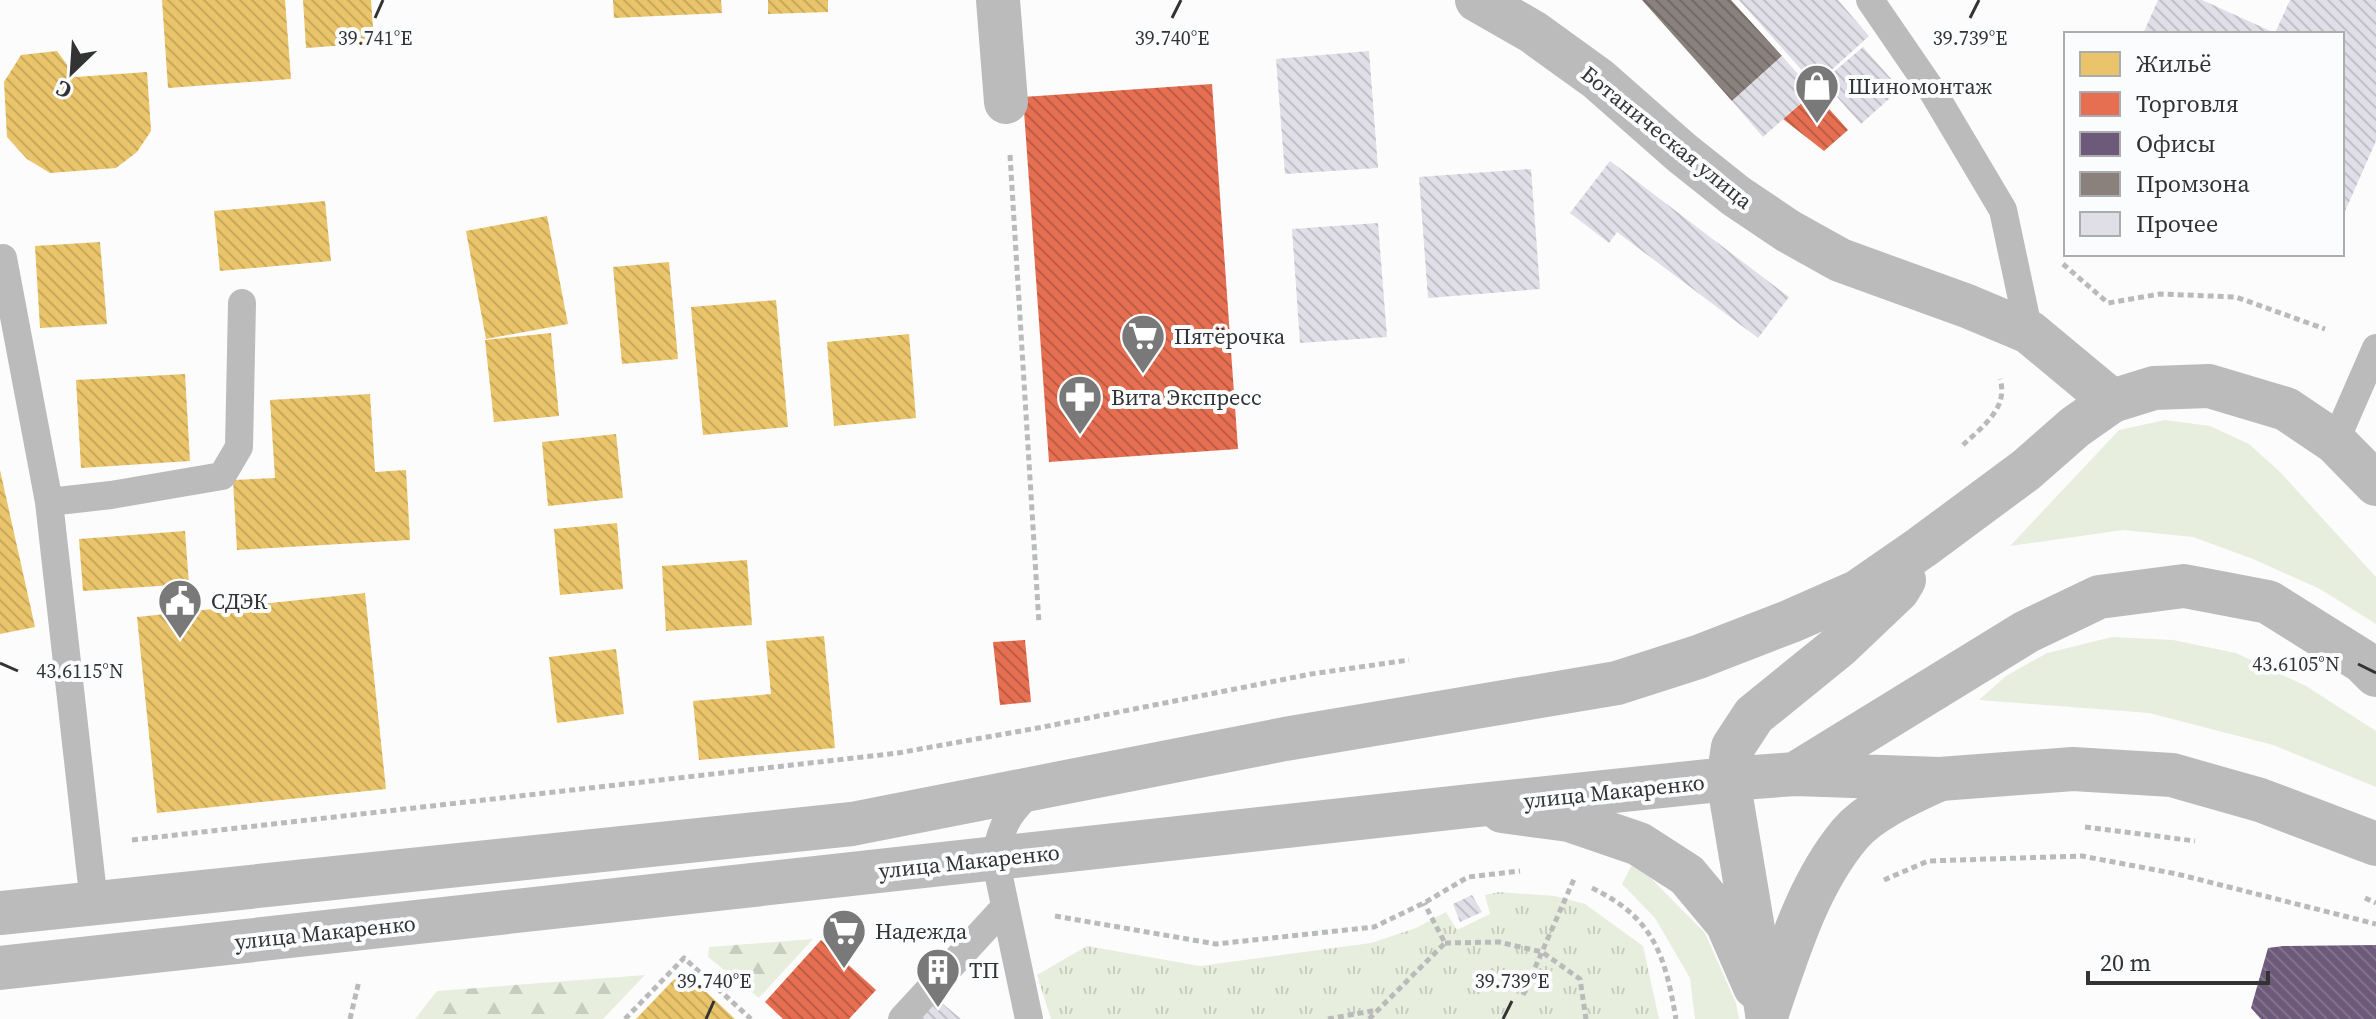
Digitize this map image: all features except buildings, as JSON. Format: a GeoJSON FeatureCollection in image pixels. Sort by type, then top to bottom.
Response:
{"type":"FeatureCollection","features":[{"type":"Feature","properties":{"kind":"street"},"geometry":{"type":"LineString","coordinates":[[998,0],[1006,102]]}},
{"type":"Feature","properties":{"kind":"street","name":"Ботаническая улица"},"geometry":{"type":"LineString","coordinates":[[1477,0],[1533,32],[1598,79],[1682,153],[1736,196],[1788,231],[1840,260],[2029,332],[2112,401]]}},
{"type":"Feature","properties":{"kind":"street"},"geometry":{"type":"LineString","coordinates":[[0,913],[852,824],[1316,734],[1617,683],[1698,657],[1857,592],[2026,470],[2075,427],[2112,401],[2154,388],[2209,386],[2286,409],[2335,442],[2376,484]]}},
{"type":"Feature","properties":{"kind":"street"},"geometry":{"type":"LineString","coordinates":[[1767,1016],[1728,779],[1733,747],[1754,715],[1838,647],[1898,590],[1922,547]]}},
{"type":"Feature","properties":{"kind":"street"},"geometry":{"type":"LineString","coordinates":[[1795,774],[2026,632],[2099,597],[2184,586],[2268,602],[2362,661],[2376,675]]}},
{"type":"Feature","properties":{"kind":"street"},"geometry":{"type":"LineString","coordinates":[[1767,1016],[1789,949],[1817,883],[1851,832],[1892,801],[1940,779],[2073,769],[2172,775],[2260,800],[2376,844]]}},
{"type":"Feature","properties":{"kind":"street","name":"улица Макаренко"},"geometry":{"type":"LineString","coordinates":[[0,968],[1728,779],[1795,774],[1940,779]]}},
{"type":"Feature","properties":{"kind":"street"},"geometry":{"type":"LineString","coordinates":[[1469,806],[1569,820],[1639,844],[1687,875],[1727,923],[1767,1016]]}},
{"type":"Feature","properties":{"kind":"lane"},"geometry":{"type":"LineString","coordinates":[[1870,0],[1933,92],[2003,210],[2029,332]]}},
{"type":"Feature","properties":{"kind":"lane"},"geometry":{"type":"LineString","coordinates":[[3,258],[49,502],[94,903]]}},
{"type":"Feature","properties":{"kind":"lane"},"geometry":{"type":"LineString","coordinates":[[49,502],[222,476],[239,447],[242,303]]}},
{"type":"Feature","properties":{"kind":"lane"},"geometry":{"type":"LineString","coordinates":[[2335,442],[2376,348]]}},
{"type":"Feature","properties":{"kind":"lane"},"geometry":{"type":"LineString","coordinates":[[1029,1019],[995,858],[1000,833],[1010,812],[1034,788]]}},
{"type":"Feature","properties":{"kind":"lane"},"geometry":{"type":"LineString","coordinates":[[902,1019],[1005,907]]}},
{"type":"Feature","properties":{"kind":"path"},"geometry":{"type":"LineString","coordinates":[[1006,102],[1039,624]]}},
{"type":"Feature","properties":{"kind":"path"},"geometry":{"type":"LineString","coordinates":[[2062,263],[2108,303],[2160,294],[2236,297],[2325,329]]}},
{"type":"Feature","properties":{"kind":"path"},"geometry":{"type":"LineString","coordinates":[[1959,449],[1994,417],[2003,390],[1999,377]]}},
{"type":"Feature","properties":{"kind":"path"},"geometry":{"type":"LineString","coordinates":[[88,845],[898,753],[1058,725],[1311,674],[1421,658]]}},
{"type":"Feature","properties":{"kind":"path"},"geometry":{"type":"LineString","coordinates":[[2080,827],[2203,842]]}},
{"type":"Feature","properties":{"kind":"path"},"geometry":{"type":"LineString","coordinates":[[1873,885],[1928,861],[2082,856],[2177,874],[2376,924]]}},
{"type":"Feature","properties":{"kind":"path"},"geometry":{"type":"LineString","coordinates":[[1005,907],[1216,944],[1374,927],[1468,877],[1518,871],[1532,873]]}},
{"type":"Feature","properties":{"kind":"path"},"geometry":{"type":"LineString","coordinates":[[1560,877],[1574,879],[1618,901],[1648,930],[1669,977],[1676,1019]]}},
{"type":"Feature","properties":{"kind":"path"},"geometry":{"type":"LineString","coordinates":[[1523,995],[1574,879]]}},
{"type":"Feature","properties":{"kind":"path"},"geometry":{"type":"LineString","coordinates":[[1424,903],[1445,943]]}},
{"type":"Feature","properties":{"kind":"path"},"geometry":{"type":"LineString","coordinates":[[1369,1019],[1445,943],[1499,942],[1542,952],[1580,979],[1586,1019]]}},
{"type":"Feature","properties":{"kind":"path"},"geometry":{"type":"LineString","coordinates":[[625,1019],[684,958],[751,1019]]}},
{"type":"Feature","properties":{"kind":"path"},"geometry":{"type":"LineString","coordinates":[[350,1019],[360,976]]}},
{"type":"Feature","properties":{"kind":"path"},"geometry":{"type":"LineString","coordinates":[[1328,1019],[1378,1010]]}},
{"type":"Feature","properties":{"kind":"green space"},"geometry":{"type":"Polygon","coordinates":[[[2165,420],[2210,426],[2249,444],[2280,472],[2376,577],[2376,624],[2320,589],[2193,537],[2123,530],[2010,546],[2119,430],[2165,420]]]}},
{"type":"Feature","properties":{"kind":"green space"},"geometry":{"type":"Polygon","coordinates":[[[2112,637],[2173,640],[2236,653],[2306,686],[2376,731],[2376,787],[2273,745],[2149,713],[1979,700],[2006,676],[2047,653],[2112,637]]]}},
{"type":"Feature","properties":{"kind":"green space"},"geometry":{"type":"Polygon","coordinates":[[[1634,861],[1705,933],[1736,1003],[1739,1019],[1695,1019],[1690,978],[1655,918],[1622,884],[1634,861]]]}},
{"type":"Feature","properties":{"kind":"green space"},"geometry":{"type":"Polygon","coordinates":[[[1499,892],[1555,896],[1585,904],[1643,946],[1659,1019],[1051,1019],[1037,975],[1087,946],[1200,966],[1371,943],[1416,928],[1446,912],[1457,930],[1490,914],[1485,895],[1499,892]]]}},
{"type":"Feature","properties":{"kind":"green space"},"geometry":{"type":"Polygon","coordinates":[[[813,939],[759,998],[708,957],[709,947],[813,939]]]}},
{"type":"Feature","properties":{"kind":"green space"},"geometry":{"type":"Polygon","coordinates":[[[645,975],[603,1019],[415,1019],[437,991],[645,975]]]}},
{"type":"Feature","properties":{"kind":"place","name":"Шиномонтаж"},"geometry":{"type":"Point","coordinates":[1817,125]}},
{"type":"Feature","properties":{"kind":"place","name":"Пятёрочка"},"geometry":{"type":"Point","coordinates":[1143,375]}},
{"type":"Feature","properties":{"kind":"place","name":"Вита Экспресс"},"geometry":{"type":"Point","coordinates":[1080,436]}},
{"type":"Feature","properties":{"kind":"place","name":"СДЭК"},"geometry":{"type":"Point","coordinates":[180,640]}},
{"type":"Feature","properties":{"kind":"place","name":"Надежда"},"geometry":{"type":"Point","coordinates":[844,970]}},
{"type":"Feature","properties":{"kind":"place","name":"ТП"},"geometry":{"type":"Point","coordinates":[938,1009]}}]}
